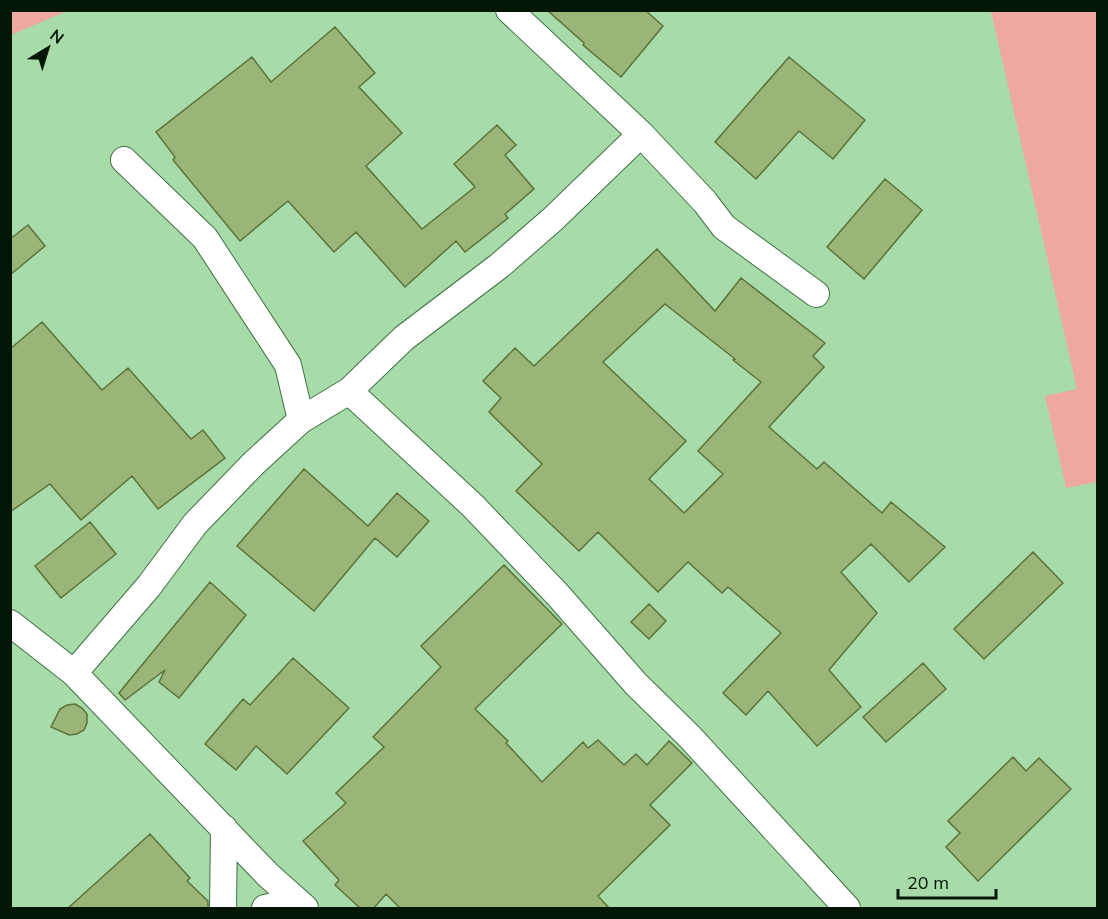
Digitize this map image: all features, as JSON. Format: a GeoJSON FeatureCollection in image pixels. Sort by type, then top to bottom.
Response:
{"type":"FeatureCollection","features":[{"type":"Feature","properties":{"kind":"street"},"geometry":{"type":"LineString","coordinates":[[508,10],[641,134],[705,202],[724,226],[816,294]]}},
{"type":"Feature","properties":{"kind":"street"},"geometry":{"type":"LineString","coordinates":[[74,673],[149,586],[195,524],[253,464],[301,420],[349,391],[404,338],[499,266],[553,219],[641,134]]}},
{"type":"Feature","properties":{"kind":"street"},"geometry":{"type":"LineString","coordinates":[[124,160],[205,238],[288,365],[301,420]]}},
{"type":"Feature","properties":{"kind":"street"},"geometry":{"type":"LineString","coordinates":[[349,391],[473,506],[557,594],[636,684],[690,736],[847,909]]}},
{"type":"Feature","properties":{"kind":"street"},"geometry":{"type":"LineString","coordinates":[[10,623],[74,673],[301,905]]}},
{"type":"Feature","properties":{"kind":"street"},"geometry":{"type":"LineString","coordinates":[[223,909],[224,828]]}},
{"type":"Feature","properties":{"kind":"street"},"geometry":{"type":"LineString","coordinates":[[265,909],[301,905]]}},
{"type":"Feature","properties":{"kind":"shaded area"},"geometry":{"type":"Polygon","coordinates":[[[11,10],[67,10],[67,11],[11,35],[11,10]]]}},
{"type":"Feature","properties":{"kind":"shaded area"},"geometry":{"type":"Polygon","coordinates":[[[991,11],[1097,11],[1097,482],[1066,488],[1045,396],[1077,389],[991,11]]]}},
{"type":"Feature","properties":{"kind":"building"},"geometry":{"type":"Polygon","coordinates":[[[547,10],[645,10],[663,26],[621,77],[547,10]]]}},
{"type":"Feature","properties":{"kind":"building"},"geometry":{"type":"Polygon","coordinates":[[[335,27],[375,73],[359,87],[402,133],[366,166],[422,229],[475,187],[454,164],[497,125],[516,145],[505,155],[534,189],[505,214],[508,218],[465,252],[456,241],[405,287],[356,232],[334,252],[288,201],[240,241],[173,160],[175,157],[156,132],[252,57],[271,82],[335,27]]]}},
{"type":"Feature","properties":{"kind":"building"},"geometry":{"type":"Polygon","coordinates":[[[789,57],[865,120],[833,159],[799,131],[756,179],[715,142],[789,57]]]}},
{"type":"Feature","properties":{"kind":"building"},"geometry":{"type":"Polygon","coordinates":[[[885,179],[922,210],[864,279],[827,247],[885,179]]]}},
{"type":"Feature","properties":{"kind":"building"},"geometry":{"type":"Polygon","coordinates":[[[28,225],[45,246],[10,275],[10,239],[28,225]]]}},
{"type":"Feature","properties":{"kind":"building"},"geometry":{"type":"Polygon","coordinates":[[[657,249],[715,311],[741,278],[825,343],[813,356],[824,367],[769,427],[817,469],[824,462],[882,513],[891,502],[945,547],[909,582],[871,544],[841,572],[877,613],[829,670],[861,707],[817,746],[768,691],[746,715],[723,693],[781,633],[728,587],[722,593],[688,562],[658,592],[598,532],[579,551],[516,491],[542,464],[489,412],[501,398],[483,381],[515,348],[534,366],[657,249]],[[665,304],[603,362],[686,441],[649,479],[684,513],[723,474],[698,451],[761,382],[733,360],[735,359],[665,304]]]}},
{"type":"Feature","properties":{"kind":"building"},"geometry":{"type":"Polygon","coordinates":[[[42,322],[102,390],[128,368],[191,439],[203,430],[225,458],[158,509],[132,476],[81,520],[50,484],[10,512],[10,349],[42,322]]]}},
{"type":"Feature","properties":{"kind":"building"},"geometry":{"type":"Polygon","coordinates":[[[304,469],[368,526],[397,493],[429,521],[397,557],[375,538],[314,611],[237,546],[304,469]]]}},
{"type":"Feature","properties":{"kind":"building"},"geometry":{"type":"Polygon","coordinates":[[[90,522],[116,554],[61,598],[35,566],[90,522]]]}},
{"type":"Feature","properties":{"kind":"building"},"geometry":{"type":"Polygon","coordinates":[[[1033,552],[1063,583],[984,659],[954,629],[1033,552]]]}},
{"type":"Feature","properties":{"kind":"building"},"geometry":{"type":"Polygon","coordinates":[[[504,565],[562,624],[475,709],[508,741],[506,743],[542,782],[583,742],[588,748],[598,740],[624,765],[636,754],[647,765],[669,741],[692,763],[650,805],[670,825],[598,896],[610,909],[401,909],[386,894],[373,909],[361,909],[335,885],[339,880],[303,841],[346,803],[336,793],[384,747],[373,737],[441,667],[421,646],[504,565]]]}},
{"type":"Feature","properties":{"kind":"building"},"geometry":{"type":"Polygon","coordinates":[[[210,582],[246,615],[179,698],[159,682],[165,670],[125,700],[119,693],[210,582]]]}},
{"type":"Feature","properties":{"kind":"building"},"geometry":{"type":"Polygon","coordinates":[[[649,604],[666,621],[649,639],[631,622],[649,604]]]}},
{"type":"Feature","properties":{"kind":"building"},"geometry":{"type":"Polygon","coordinates":[[[293,658],[349,708],[287,774],[256,746],[236,770],[205,744],[243,699],[250,705],[293,658]]]}},
{"type":"Feature","properties":{"kind":"building"},"geometry":{"type":"Polygon","coordinates":[[[923,663],[946,689],[886,742],[863,717],[923,663]]]}},
{"type":"Feature","properties":{"kind":"building"},"geometry":{"type":"Polygon","coordinates":[[[75,704],[87,714],[84,730],[69,735],[51,727],[60,709],[75,704]]]}},
{"type":"Feature","properties":{"kind":"building"},"geometry":{"type":"Polygon","coordinates":[[[1013,757],[1026,771],[1039,758],[1071,789],[978,881],[946,847],[960,833],[948,821],[1013,757]]]}},
{"type":"Feature","properties":{"kind":"building"},"geometry":{"type":"Polygon","coordinates":[[[150,834],[190,878],[187,881],[208,901],[208,909],[67,909],[150,834]]]}}]}
